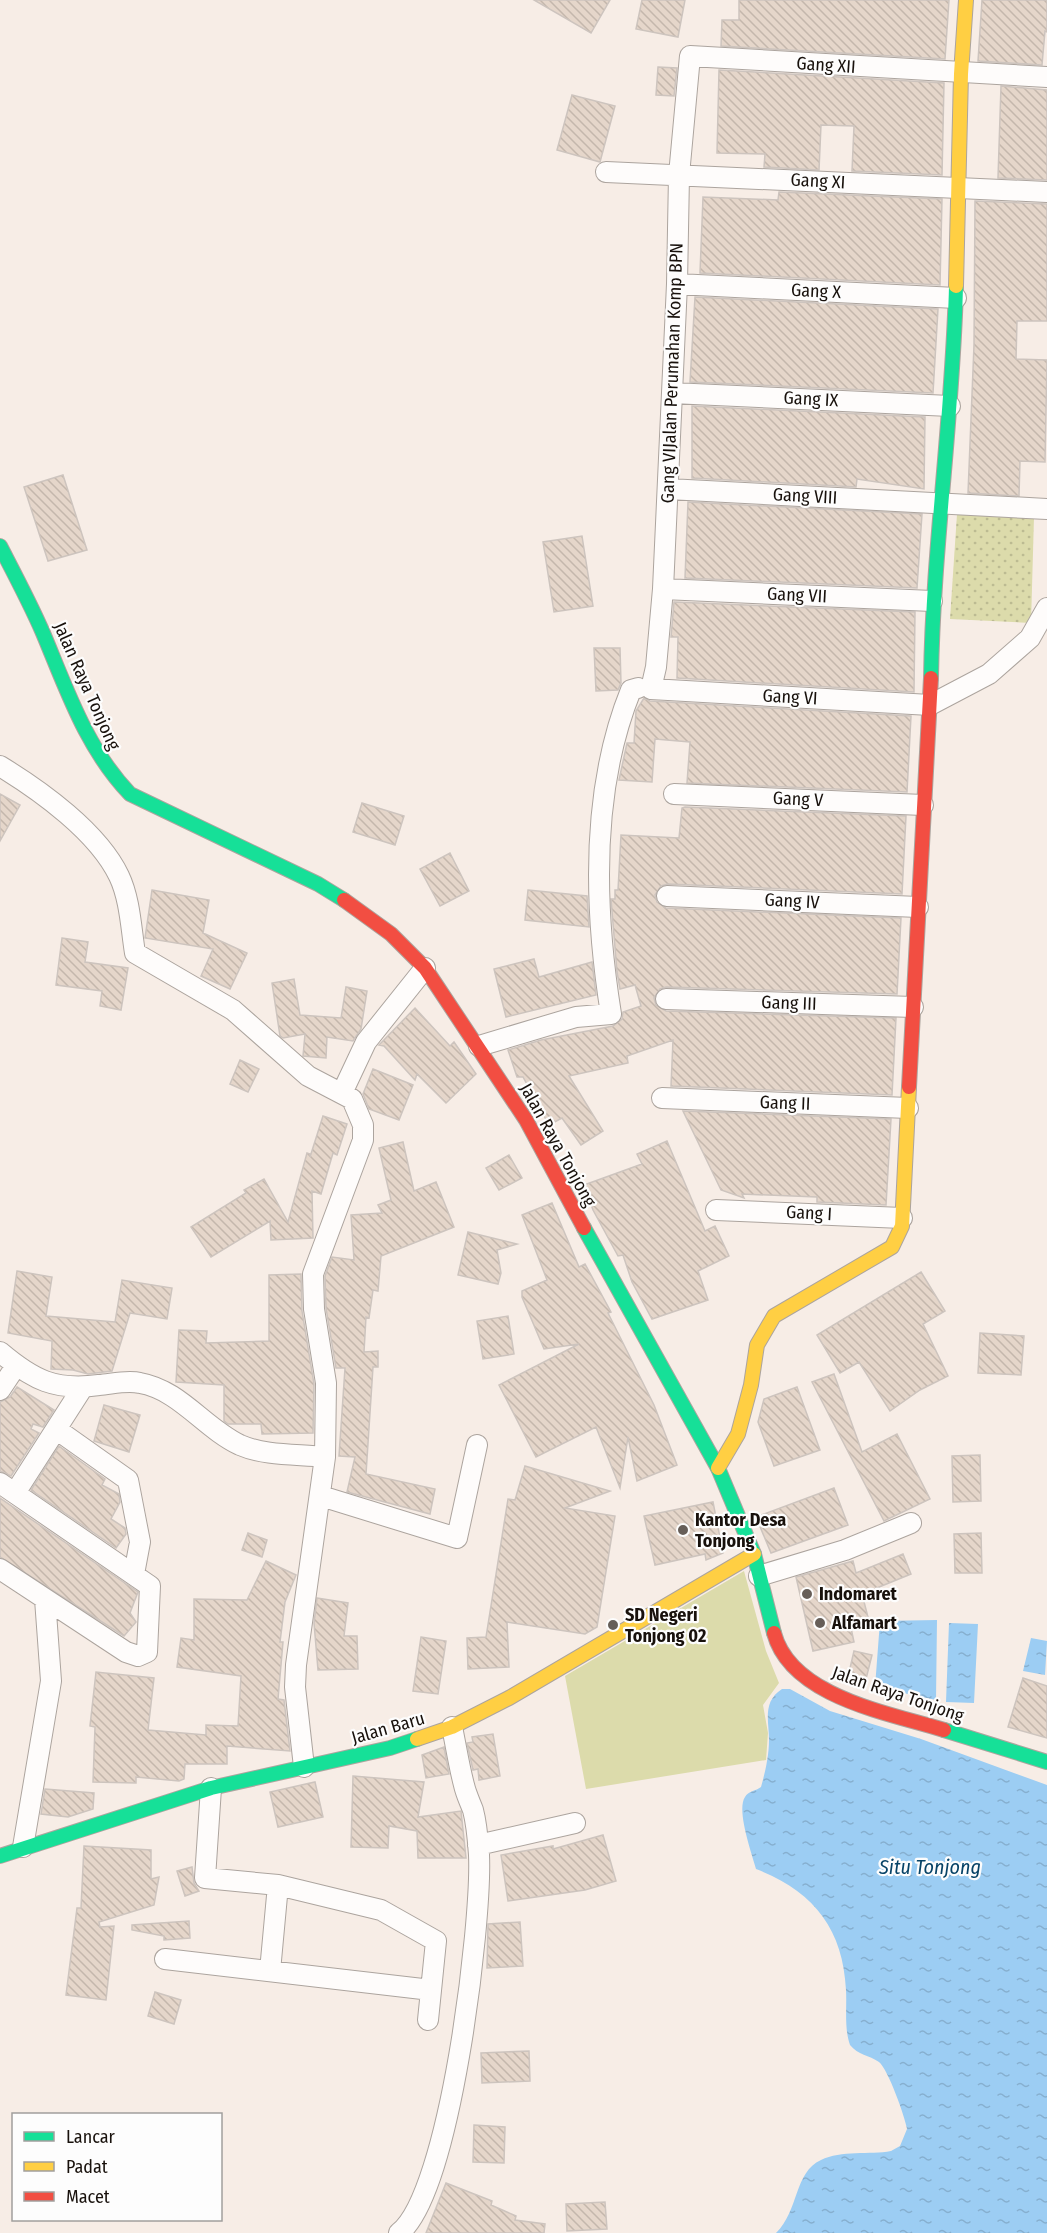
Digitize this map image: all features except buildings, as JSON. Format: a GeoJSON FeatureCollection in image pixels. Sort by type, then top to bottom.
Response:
{"type":"FeatureCollection","features":[{"type":"Feature","properties":{"kind":"main road"},"geometry":{"type":"LineString","coordinates":[[718,1468],[738,1434],[763,1331],[774,1316],[892,1246],[903,1226],[927,721],[930,705],[932,601],[943,503],[956,298],[961,74],[966,0]]}},
{"type":"Feature","properties":{"kind":"main road","name":"Jalan Raya Tonjong"},"geometry":{"type":"LineString","coordinates":[[0,546],[35,616],[95,754],[111,776],[130,794],[336,895],[391,934],[425,968],[479,1046],[526,1120],[635,1322],[718,1468],[754,1554],[778,1647],[806,1680],[846,1699],[1047,1762]]}},
{"type":"Feature","properties":{"kind":"main road","name":"Jalan Baru"},"geometry":{"type":"LineString","coordinates":[[0,1856],[211,1788],[390,1748],[452,1726],[509,1698],[754,1554]]}},
{"type":"Feature","properties":{"kind":"street","name":"Gang XII"},"geometry":{"type":"LineString","coordinates":[[690,56],[961,74],[1047,77]]}},
{"type":"Feature","properties":{"kind":"street","name":"Gang VIJalan Perumahan Komp BPN"},"geometry":{"type":"LineString","coordinates":[[645,688],[656,667],[663,589],[677,284],[679,174],[690,56]]}},
{"type":"Feature","properties":{"kind":"street","name":"Gang XI"},"geometry":{"type":"LineString","coordinates":[[606,172],[1047,192]]}},
{"type":"Feature","properties":{"kind":"street","name":"Gang X"},"geometry":{"type":"LineString","coordinates":[[677,284],[956,298]]}},
{"type":"Feature","properties":{"kind":"street","name":"Gang IX"},"geometry":{"type":"LineString","coordinates":[[672,393],[950,406]]}},
{"type":"Feature","properties":{"kind":"street","name":"Gang VIII"},"geometry":{"type":"LineString","coordinates":[[668,489],[1047,509]]}},
{"type":"Feature","properties":{"kind":"street","name":"Gang VII"},"geometry":{"type":"LineString","coordinates":[[663,589],[932,601]]}},
{"type":"Feature","properties":{"kind":"street"},"geometry":{"type":"LineString","coordinates":[[930,705],[989,674],[1030,638],[1047,608]]}},
{"type":"Feature","properties":{"kind":"street"},"geometry":{"type":"LineString","coordinates":[[479,1046],[576,1017],[611,1014],[602,959],[600,903],[604,786],[619,719],[631,690],[645,688]]}},
{"type":"Feature","properties":{"kind":"street","name":"Gang VI"},"geometry":{"type":"LineString","coordinates":[[645,688],[930,705]]}},
{"type":"Feature","properties":{"kind":"street"},"geometry":{"type":"LineString","coordinates":[[0,766],[42,796],[99,844],[119,876],[135,953],[233,1010],[308,1076],[352,1099],[363,1125],[363,1140],[313,1274],[314,1309],[326,1383],[326,1457],[296,1665],[297,1706],[304,1767]]}},
{"type":"Feature","properties":{"kind":"street","name":"Gang V"},"geometry":{"type":"LineString","coordinates":[[674,794],[923,805]]}},
{"type":"Feature","properties":{"kind":"street","name":"Gang IV"},"geometry":{"type":"LineString","coordinates":[[667,896],[918,907]]}},
{"type":"Feature","properties":{"kind":"street"},"geometry":{"type":"LineString","coordinates":[[342,1093],[366,1042],[425,968]]}},
{"type":"Feature","properties":{"kind":"street","name":"Gang III"},"geometry":{"type":"LineString","coordinates":[[666,999],[913,1007]]}},
{"type":"Feature","properties":{"kind":"street","name":"Gang II"},"geometry":{"type":"LineString","coordinates":[[662,1098],[908,1108]]}},
{"type":"Feature","properties":{"kind":"street","name":"Gang I"},"geometry":{"type":"LineString","coordinates":[[716,1210],[902,1218]]}},
{"type":"Feature","properties":{"kind":"street"},"geometry":{"type":"LineString","coordinates":[[0,1352],[43,1382],[61,1387],[83,1388],[140,1383],[182,1403],[215,1430],[240,1445],[254,1450],[326,1457]]}},
{"type":"Feature","properties":{"kind":"street"},"geometry":{"type":"LineString","coordinates":[[0,1390],[16,1365]]}},
{"type":"Feature","properties":{"kind":"street"},"geometry":{"type":"LineString","coordinates":[[0,1569],[126,1652],[138,1656],[147,1652],[150,1586],[8,1488],[56,1429],[83,1388]]}},
{"type":"Feature","properties":{"kind":"street"},"geometry":{"type":"LineString","coordinates":[[56,1429],[128,1480],[140,1542],[134,1574]]}},
{"type":"Feature","properties":{"kind":"street"},"geometry":{"type":"LineString","coordinates":[[321,1496],[457,1538],[477,1445]]}},
{"type":"Feature","properties":{"kind":"street"},"geometry":{"type":"LineString","coordinates":[[759,1576],[845,1550],[911,1523]]}},
{"type":"Feature","properties":{"kind":"street"},"geometry":{"type":"LineString","coordinates":[[23,1847],[51,1681],[45,1599]]}},
{"type":"Feature","properties":{"kind":"street"},"geometry":{"type":"LineString","coordinates":[[399,2233],[412,2221],[420,2207],[447,2121],[473,1958],[478,1845],[473,1810],[464,1787],[452,1726]]}},
{"type":"Feature","properties":{"kind":"street"},"geometry":{"type":"LineString","coordinates":[[211,1788],[205,1878],[278,1885],[381,1910],[436,1941],[428,2020]]}},
{"type":"Feature","properties":{"kind":"street"},"geometry":{"type":"LineString","coordinates":[[478,1845],[575,1823]]}},
{"type":"Feature","properties":{"kind":"street"},"geometry":{"type":"LineString","coordinates":[[270,1971],[278,1885]]}},
{"type":"Feature","properties":{"kind":"street"},"geometry":{"type":"LineString","coordinates":[[165,1959],[431,1990]]}},
{"type":"Feature","properties":{"kind":"green space"},"geometry":{"type":"Polygon","coordinates":[[[957,514],[1034,517],[1031,623],[950,619],[957,514]]]}},
{"type":"Feature","properties":{"kind":"green space"},"geometry":{"type":"Polygon","coordinates":[[[744,1571],[766,1651],[779,1683],[763,1705],[768,1733],[766,1760],[586,1789],[565,1676],[744,1571]]]}},
{"type":"Feature","properties":{"kind":"water"},"geometry":{"type":"Polygon","coordinates":[[[937,1620],[936,1700],[875,1687],[880,1621],[937,1620]]]}},
{"type":"Feature","properties":{"kind":"water"},"geometry":{"type":"Polygon","coordinates":[[[949,1623],[978,1624],[974,1703],[946,1702],[949,1623]]]}},
{"type":"Feature","properties":{"kind":"water"},"geometry":{"type":"Polygon","coordinates":[[[1031,1638],[1047,1641],[1045,1675],[1023,1671],[1031,1638]]]}},
{"type":"Feature","properties":{"kind":"water","name":"Situ Tonjong"},"geometry":{"type":"Polygon","coordinates":[[[782,1689],[790,1689],[830,1711],[921,1739],[1047,1785],[1047,2233],[776,2233],[789,2214],[801,2183],[812,2166],[821,2160],[837,2155],[891,2151],[900,2146],[907,2129],[896,2094],[883,2066],[856,2051],[850,2045],[846,2025],[844,1968],[831,1930],[809,1901],[794,1888],[756,1869],[748,1843],[743,1822],[743,1803],[748,1793],[761,1787],[768,1752],[769,1706],[782,1689]]]}},
{"type":"Feature","properties":{"kind":"traffic: fast"},"geometry":{"type":"LineString","coordinates":[[931,678],[935,580],[951,384],[956,286]]}},
{"type":"Feature","properties":{"kind":"traffic: fast"},"geometry":{"type":"LineString","coordinates":[[0,546],[33,611],[89,738],[130,794],[318,884],[344,900]]}},
{"type":"Feature","properties":{"kind":"traffic: fast"},"geometry":{"type":"LineString","coordinates":[[584,1228],[718,1468],[754,1554],[774,1633]]}},
{"type":"Feature","properties":{"kind":"traffic: fast"},"geometry":{"type":"LineString","coordinates":[[944,1730],[1047,1762]]}},
{"type":"Feature","properties":{"kind":"traffic: fast"},"geometry":{"type":"LineString","coordinates":[[0,1856],[211,1788],[390,1748],[417,1739]]}},
{"type":"Feature","properties":{"kind":"traffic: slow"},"geometry":{"type":"LineString","coordinates":[[956,286],[961,74],[966,0]]}},
{"type":"Feature","properties":{"kind":"traffic: slow"},"geometry":{"type":"LineString","coordinates":[[718,1468],[738,1434],[751,1385],[757,1345],[774,1316],[892,1247],[902,1226],[909,1087]]}},
{"type":"Feature","properties":{"kind":"traffic: slow"},"geometry":{"type":"LineString","coordinates":[[417,1739],[452,1727],[509,1698],[754,1554]]}},
{"type":"Feature","properties":{"kind":"traffic: jam"},"geometry":{"type":"LineString","coordinates":[[909,1087],[931,678]]}},
{"type":"Feature","properties":{"kind":"traffic: jam"},"geometry":{"type":"LineString","coordinates":[[344,900],[391,934],[425,968],[526,1120],[584,1228]]}},
{"type":"Feature","properties":{"kind":"traffic: jam"},"geometry":{"type":"LineString","coordinates":[[774,1633],[784,1655],[800,1673],[821,1687],[871,1709],[944,1730]]}},
{"type":"Feature","properties":{"kind":"place","name":"Kantor Desa Tonjong"},"geometry":{"type":"Point","coordinates":[683,1530]}},
{"type":"Feature","properties":{"kind":"place","name":"Indomaret"},"geometry":{"type":"Point","coordinates":[807,1594]}},
{"type":"Feature","properties":{"kind":"place","name":"Alfamart"},"geometry":{"type":"Point","coordinates":[820,1623]}},
{"type":"Feature","properties":{"kind":"place","name":"SD Negeri Tonjong 02"},"geometry":{"type":"Point","coordinates":[613,1625]}}]}
